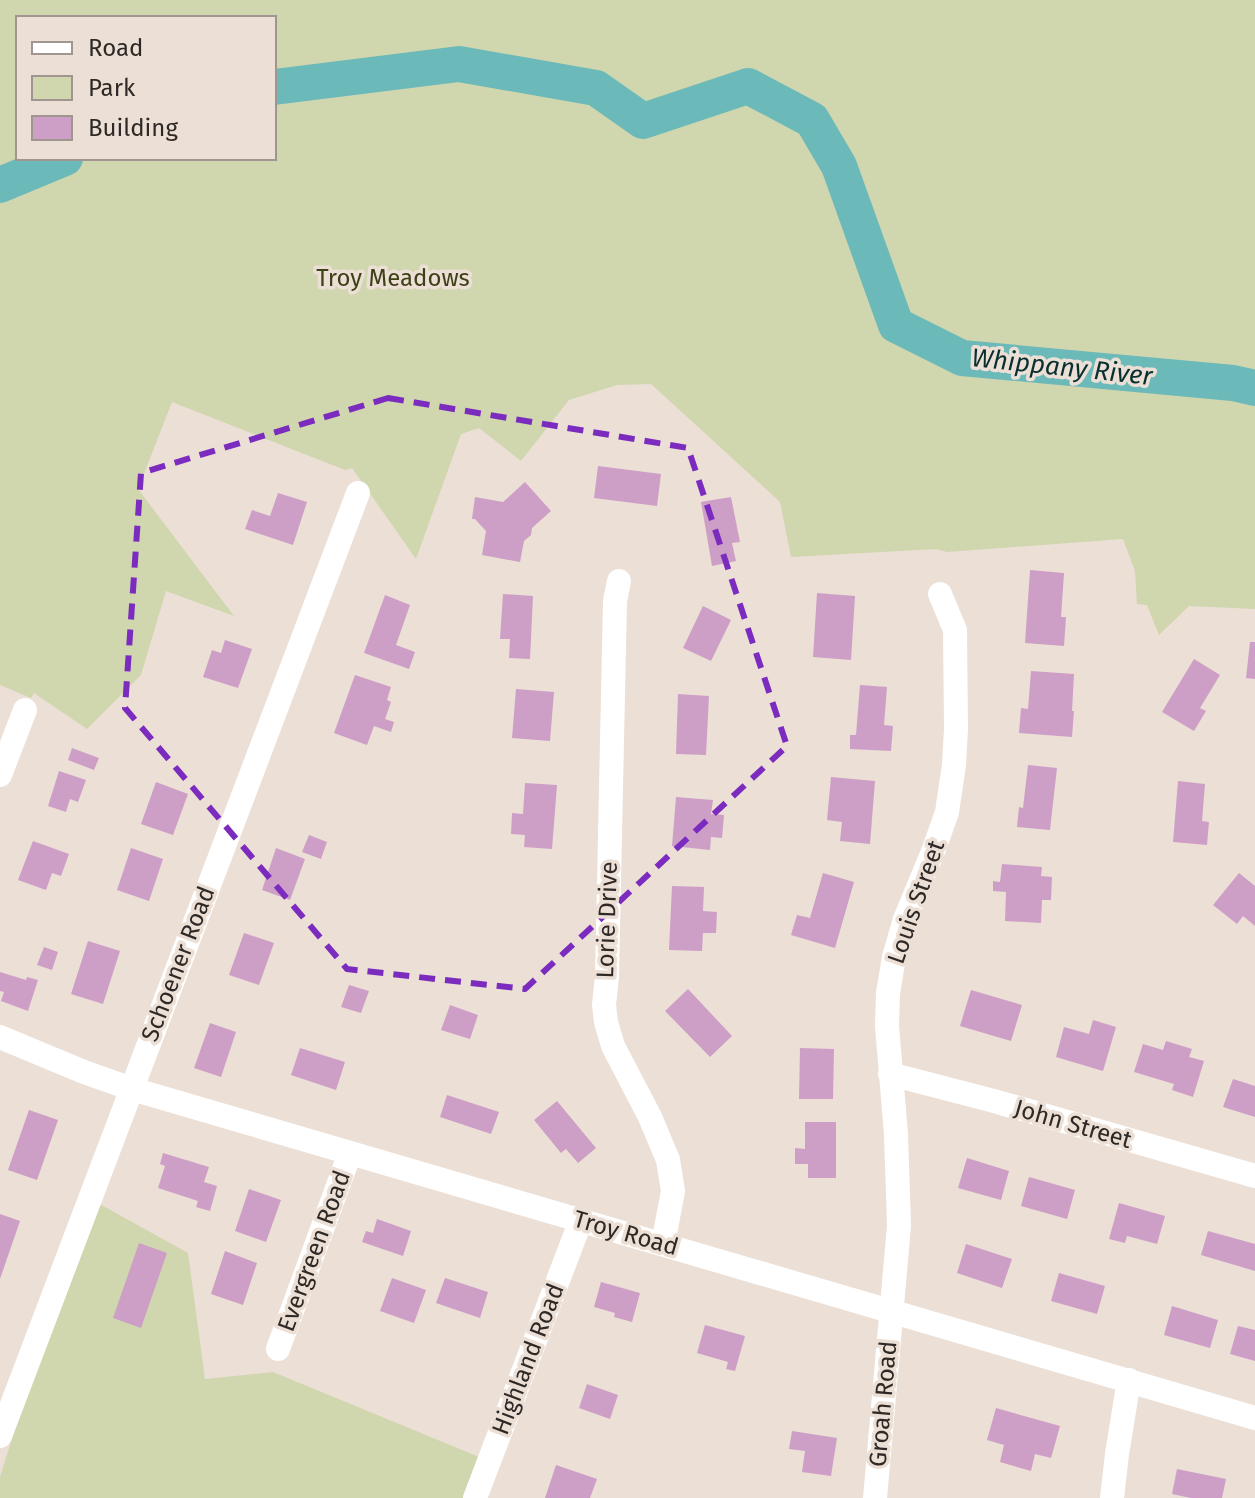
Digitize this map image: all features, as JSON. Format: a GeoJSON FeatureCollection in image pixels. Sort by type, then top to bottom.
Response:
{"type":"FeatureCollection","features":[{"type":"Feature","properties":{"kind":"street","name":"Schoener Road"},"geometry":{"type":"LineString","coordinates":[[0,1436],[358,493]]}},
{"type":"Feature","properties":{"kind":"street","name":"Lorie Drive"},"geometry":{"type":"LineString","coordinates":[[619,581],[615,601],[604,1005],[613,1046],[650,1117],[668,1160],[673,1191],[663,1244]]}},
{"type":"Feature","properties":{"kind":"street","name":"Louis Street"},"geometry":{"type":"LineString","coordinates":[[891,1310],[899,1226],[896,1134],[887,1026],[888,993],[905,919],[947,812],[954,765],[955,630],[940,594]]}},
{"type":"Feature","properties":{"kind":"street"},"geometry":{"type":"LineString","coordinates":[[0,775],[25,710]]}},
{"type":"Feature","properties":{"kind":"street","name":"Troy Road"},"geometry":{"type":"LineString","coordinates":[[0,1037],[132,1089],[1255,1418]]}},
{"type":"Feature","properties":{"kind":"street","name":"John Street"},"geometry":{"type":"LineString","coordinates":[[890,1074],[1255,1176]]}},
{"type":"Feature","properties":{"kind":"street","name":"Evergreen Road"},"geometry":{"type":"LineString","coordinates":[[278,1349],[350,1153]]}},
{"type":"Feature","properties":{"kind":"street","name":"Highland Road"},"geometry":{"type":"LineString","coordinates":[[475,1498],[581,1220]]}},
{"type":"Feature","properties":{"kind":"street","name":"Groah Road"},"geometry":{"type":"LineString","coordinates":[[875,1498],[891,1310]]}},
{"type":"Feature","properties":{"kind":"street"},"geometry":{"type":"LineString","coordinates":[[1112,1498],[1129,1380]]}},
{"type":"Feature","properties":{"kind":"highlighted area"},"geometry":{"type":"Polygon","coordinates":[[[388,398],[688,448],[787,746],[525,989],[347,969],[125,708],[141,473],[388,398]]]}},
{"type":"Feature","properties":{"kind":"green space","name":"Troy Meadows"},"geometry":{"type":"Polygon","coordinates":[[[0,0],[1255,0],[1255,609],[1189,606],[1159,635],[1147,605],[1137,604],[1135,571],[1123,539],[947,552],[936,549],[791,557],[780,502],[651,384],[617,385],[569,400],[521,461],[479,428],[461,434],[416,559],[352,468],[345,470],[172,402],[138,489],[234,616],[166,591],[141,675],[87,729],[34,693],[31,698],[0,685],[0,0]]]}},
{"type":"Feature","properties":{"kind":"green space"},"geometry":{"type":"Polygon","coordinates":[[[87,1197],[188,1253],[205,1379],[273,1372],[484,1459],[469,1498],[0,1498],[0,1477],[87,1197]]]}},
{"type":"Feature","properties":{"kind":"building"},"geometry":{"type":"Polygon","coordinates":[[[598,466],[661,474],[657,506],[594,498],[598,466]]]}},
{"type":"Feature","properties":{"kind":"building"},"geometry":{"type":"Polygon","coordinates":[[[525,482],[551,511],[532,528],[531,535],[524,541],[520,562],[482,555],[486,531],[472,519],[475,497],[503,502],[525,482]]]}},
{"type":"Feature","properties":{"kind":"building"},"geometry":{"type":"Polygon","coordinates":[[[278,493],[307,502],[293,545],[245,529],[252,510],[270,516],[278,493]]]}},
{"type":"Feature","properties":{"kind":"building"},"geometry":{"type":"Polygon","coordinates":[[[731,497],[740,542],[732,543],[736,561],[712,566],[701,502],[731,497]]]}},
{"type":"Feature","properties":{"kind":"building"},"geometry":{"type":"Polygon","coordinates":[[[1030,570],[1064,573],[1061,617],[1066,617],[1064,646],[1025,643],[1030,570]]]}},
{"type":"Feature","properties":{"kind":"building"},"geometry":{"type":"Polygon","coordinates":[[[817,593],[855,596],[851,660],[813,657],[817,593]]]}},
{"type":"Feature","properties":{"kind":"building"},"geometry":{"type":"Polygon","coordinates":[[[503,594],[533,596],[530,659],[509,658],[510,639],[500,639],[503,594]]]}},
{"type":"Feature","properties":{"kind":"building"},"geometry":{"type":"Polygon","coordinates":[[[385,595],[410,605],[396,645],[415,652],[409,669],[364,653],[385,595]]]}},
{"type":"Feature","properties":{"kind":"building"},"geometry":{"type":"Polygon","coordinates":[[[703,606],[731,620],[711,661],[683,648],[703,606]]]}},
{"type":"Feature","properties":{"kind":"building"},"geometry":{"type":"Polygon","coordinates":[[[225,640],[252,649],[238,688],[203,677],[212,650],[221,653],[225,640]]]}},
{"type":"Feature","properties":{"kind":"building"},"geometry":{"type":"Polygon","coordinates":[[[1250,642],[1255,642],[1255,679],[1246,678],[1250,642]]]}},
{"type":"Feature","properties":{"kind":"building"},"geometry":{"type":"Polygon","coordinates":[[[1194,659],[1220,675],[1200,708],[1206,711],[1194,731],[1162,712],[1194,659]]]}},
{"type":"Feature","properties":{"kind":"building"},"geometry":{"type":"Polygon","coordinates":[[[1031,671],[1074,674],[1072,737],[1019,733],[1021,708],[1028,709],[1031,671]]]}},
{"type":"Feature","properties":{"kind":"building"},"geometry":{"type":"Polygon","coordinates":[[[355,675],[391,687],[387,700],[391,702],[385,719],[394,722],[391,732],[374,726],[367,745],[334,733],[355,675]]]}},
{"type":"Feature","properties":{"kind":"building"},"geometry":{"type":"Polygon","coordinates":[[[860,685],[887,687],[884,725],[893,726],[891,751],[850,749],[850,735],[856,735],[860,685]]]}},
{"type":"Feature","properties":{"kind":"building"},"geometry":{"type":"Polygon","coordinates":[[[516,689],[554,692],[550,741],[512,738],[516,689]]]}},
{"type":"Feature","properties":{"kind":"building"},"geometry":{"type":"Polygon","coordinates":[[[678,694],[709,696],[706,755],[676,754],[678,694]]]}},
{"type":"Feature","properties":{"kind":"building"},"geometry":{"type":"Polygon","coordinates":[[[72,748],[99,758],[94,770],[68,760],[72,748]]]}},
{"type":"Feature","properties":{"kind":"building"},"geometry":{"type":"Polygon","coordinates":[[[1028,765],[1057,768],[1050,830],[1017,827],[1019,807],[1023,808],[1028,765]]]}},
{"type":"Feature","properties":{"kind":"building"},"geometry":{"type":"Polygon","coordinates":[[[59,771],[86,780],[78,802],[70,799],[66,812],[48,806],[59,771]]]}},
{"type":"Feature","properties":{"kind":"building"},"geometry":{"type":"Polygon","coordinates":[[[831,777],[875,781],[870,844],[840,841],[842,822],[827,820],[831,777]]]}},
{"type":"Feature","properties":{"kind":"building"},"geometry":{"type":"Polygon","coordinates":[[[1178,781],[1205,784],[1202,821],[1209,822],[1207,845],[1173,842],[1178,781]]]}},
{"type":"Feature","properties":{"kind":"building"},"geometry":{"type":"Polygon","coordinates":[[[156,782],[188,794],[173,835],[141,824],[156,782]]]}},
{"type":"Feature","properties":{"kind":"building"},"geometry":{"type":"Polygon","coordinates":[[[525,783],[557,785],[552,849],[524,847],[525,835],[511,834],[512,813],[523,814],[525,783]]]}},
{"type":"Feature","properties":{"kind":"building"},"geometry":{"type":"Polygon","coordinates":[[[676,797],[713,800],[711,814],[724,815],[722,838],[711,837],[710,850],[672,846],[676,797]]]}},
{"type":"Feature","properties":{"kind":"building"},"geometry":{"type":"Polygon","coordinates":[[[309,835],[327,842],[321,859],[302,852],[309,835]]]}},
{"type":"Feature","properties":{"kind":"building"},"geometry":{"type":"Polygon","coordinates":[[[33,841],[69,854],[61,876],[52,873],[46,890],[18,880],[33,841]]]}},
{"type":"Feature","properties":{"kind":"building"},"geometry":{"type":"Polygon","coordinates":[[[131,848],[163,859],[149,901],[117,890],[131,848]]]}},
{"type":"Feature","properties":{"kind":"building"},"geometry":{"type":"Polygon","coordinates":[[[276,848],[305,859],[290,900],[262,890],[276,848]]]}},
{"type":"Feature","properties":{"kind":"building"},"geometry":{"type":"Polygon","coordinates":[[[1002,864],[1042,867],[1041,876],[1052,877],[1051,900],[1042,900],[1041,923],[1005,921],[1006,892],[993,891],[993,881],[1000,882],[1002,864]]]}},
{"type":"Feature","properties":{"kind":"building"},"geometry":{"type":"Polygon","coordinates":[[[823,873],[854,882],[835,948],[791,935],[797,915],[810,918],[823,873]]]}},
{"type":"Feature","properties":{"kind":"building"},"geometry":{"type":"Polygon","coordinates":[[[1239,873],[1255,886],[1255,926],[1243,916],[1237,924],[1213,905],[1239,873]]]}},
{"type":"Feature","properties":{"kind":"building"},"geometry":{"type":"Polygon","coordinates":[[[672,886],[704,887],[703,911],[717,912],[716,933],[703,933],[702,951],[669,950],[672,886]]]}},
{"type":"Feature","properties":{"kind":"building"},"geometry":{"type":"Polygon","coordinates":[[[244,933],[274,943],[259,985],[229,975],[244,933]]]}},
{"type":"Feature","properties":{"kind":"building"},"geometry":{"type":"Polygon","coordinates":[[[88,941],[120,951],[103,1004],[71,994],[88,941]]]}},
{"type":"Feature","properties":{"kind":"building"},"geometry":{"type":"Polygon","coordinates":[[[44,947],[58,952],[52,970],[37,965],[44,947]]]}},
{"type":"Feature","properties":{"kind":"building"},"geometry":{"type":"Polygon","coordinates":[[[0,972],[26,980],[27,977],[38,980],[28,1011],[1,1001],[4,992],[0,991],[0,972]]]}},
{"type":"Feature","properties":{"kind":"building"},"geometry":{"type":"Polygon","coordinates":[[[349,985],[369,991],[361,1013],[341,1007],[349,985]]]}},
{"type":"Feature","properties":{"kind":"building"},"geometry":{"type":"Polygon","coordinates":[[[688,989],[732,1036],[710,1057],[665,1011],[688,989]]]}},
{"type":"Feature","properties":{"kind":"building"},"geometry":{"type":"Polygon","coordinates":[[[971,990],[1022,1005],[1011,1041],[960,1026],[971,990]]]}},
{"type":"Feature","properties":{"kind":"building"},"geometry":{"type":"Polygon","coordinates":[[[450,1005],[478,1015],[470,1039],[441,1030],[450,1005]]]}},
{"type":"Feature","properties":{"kind":"building"},"geometry":{"type":"Polygon","coordinates":[[[1093,1020],[1116,1027],[1103,1071],[1056,1057],[1064,1027],[1089,1034],[1093,1020]]]}},
{"type":"Feature","properties":{"kind":"building"},"geometry":{"type":"Polygon","coordinates":[[[210,1023],[236,1032],[221,1077],[194,1068],[210,1023]]]}},
{"type":"Feature","properties":{"kind":"building"},"geometry":{"type":"Polygon","coordinates":[[[1166,1041],[1192,1049],[1189,1057],[1204,1061],[1193,1097],[1172,1090],[1174,1084],[1134,1072],[1143,1044],[1163,1050],[1166,1041]]]}},
{"type":"Feature","properties":{"kind":"building"},"geometry":{"type":"Polygon","coordinates":[[[300,1048],[345,1062],[336,1090],[291,1075],[300,1048]]]}},
{"type":"Feature","properties":{"kind":"building"},"geometry":{"type":"Polygon","coordinates":[[[800,1048],[834,1049],[833,1099],[799,1099],[800,1048]]]}},
{"type":"Feature","properties":{"kind":"building"},"geometry":{"type":"Polygon","coordinates":[[[1233,1079],[1255,1086],[1255,1117],[1223,1107],[1233,1079]]]}},
{"type":"Feature","properties":{"kind":"building"},"geometry":{"type":"Polygon","coordinates":[[[447,1095],[499,1112],[491,1134],[440,1117],[447,1095]]]}},
{"type":"Feature","properties":{"kind":"building"},"geometry":{"type":"Polygon","coordinates":[[[557,1101],[596,1148],[578,1163],[566,1149],[561,1153],[534,1120],[557,1101]]]}},
{"type":"Feature","properties":{"kind":"building"},"geometry":{"type":"Polygon","coordinates":[[[29,1110],[58,1120],[37,1180],[8,1170],[29,1110]]]}},
{"type":"Feature","properties":{"kind":"building"},"geometry":{"type":"Polygon","coordinates":[[[805,1122],[836,1122],[836,1178],[808,1178],[808,1164],[795,1164],[795,1148],[805,1149],[805,1122]]]}},
{"type":"Feature","properties":{"kind":"building"},"geometry":{"type":"Polygon","coordinates":[[[163,1153],[209,1167],[204,1182],[217,1186],[210,1211],[196,1207],[198,1201],[158,1188],[165,1166],[160,1164],[163,1153]]]}},
{"type":"Feature","properties":{"kind":"building"},"geometry":{"type":"Polygon","coordinates":[[[967,1158],[1009,1171],[1001,1200],[958,1188],[967,1158]]]}},
{"type":"Feature","properties":{"kind":"building"},"geometry":{"type":"Polygon","coordinates":[[[1029,1177],[1075,1190],[1067,1219],[1021,1206],[1029,1177]]]}},
{"type":"Feature","properties":{"kind":"building"},"geometry":{"type":"Polygon","coordinates":[[[249,1189],[281,1200],[266,1242],[235,1231],[249,1189]]]}},
{"type":"Feature","properties":{"kind":"building"},"geometry":{"type":"Polygon","coordinates":[[[1119,1203],[1165,1216],[1157,1244],[1127,1236],[1125,1243],[1109,1239],[1119,1203]]]}},
{"type":"Feature","properties":{"kind":"building"},"geometry":{"type":"Polygon","coordinates":[[[0,1214],[20,1221],[0,1279],[0,1214]]]}},
{"type":"Feature","properties":{"kind":"building"},"geometry":{"type":"Polygon","coordinates":[[[377,1219],[411,1231],[403,1256],[362,1242],[366,1231],[373,1233],[377,1219]]]}},
{"type":"Feature","properties":{"kind":"building"},"geometry":{"type":"Polygon","coordinates":[[[1208,1231],[1255,1244],[1255,1271],[1201,1255],[1208,1231]]]}},
{"type":"Feature","properties":{"kind":"building"},"geometry":{"type":"Polygon","coordinates":[[[139,1243],[167,1253],[141,1328],[113,1318],[139,1243]]]}},
{"type":"Feature","properties":{"kind":"building"},"geometry":{"type":"Polygon","coordinates":[[[966,1244],[1012,1259],[1002,1288],[957,1273],[966,1244]]]}},
{"type":"Feature","properties":{"kind":"building"},"geometry":{"type":"Polygon","coordinates":[[[225,1251],[257,1263],[243,1305],[211,1294],[225,1251]]]}},
{"type":"Feature","properties":{"kind":"building"},"geometry":{"type":"Polygon","coordinates":[[[1059,1273],[1105,1286],[1097,1314],[1051,1301],[1059,1273]]]}},
{"type":"Feature","properties":{"kind":"building"},"geometry":{"type":"Polygon","coordinates":[[[392,1278],[426,1290],[414,1323],[380,1311],[392,1278]]]}},
{"type":"Feature","properties":{"kind":"building"},"geometry":{"type":"Polygon","coordinates":[[[445,1278],[488,1292],[480,1318],[436,1303],[445,1278]]]}},
{"type":"Feature","properties":{"kind":"building"},"geometry":{"type":"Polygon","coordinates":[[[601,1282],[640,1293],[632,1322],[594,1307],[601,1282]]]}},
{"type":"Feature","properties":{"kind":"building"},"geometry":{"type":"Polygon","coordinates":[[[1172,1306],[1218,1320],[1210,1348],[1164,1335],[1172,1306]]]}},
{"type":"Feature","properties":{"kind":"building"},"geometry":{"type":"Polygon","coordinates":[[[705,1325],[745,1336],[735,1371],[726,1369],[728,1362],[697,1353],[705,1325]]]}},
{"type":"Feature","properties":{"kind":"building"},"geometry":{"type":"Polygon","coordinates":[[[1238,1326],[1255,1330],[1255,1361],[1230,1354],[1238,1326]]]}},
{"type":"Feature","properties":{"kind":"building"},"geometry":{"type":"Polygon","coordinates":[[[587,1384],[618,1395],[610,1419],[579,1408],[587,1384]]]}},
{"type":"Feature","properties":{"kind":"building"},"geometry":{"type":"Polygon","coordinates":[[[996,1408],[1060,1426],[1051,1458],[1035,1454],[1031,1471],[1000,1462],[1004,1445],[987,1440],[996,1408]]]}},
{"type":"Feature","properties":{"kind":"building"},"geometry":{"type":"Polygon","coordinates":[[[792,1431],[837,1438],[831,1476],[802,1472],[805,1451],[789,1449],[792,1431]]]}},
{"type":"Feature","properties":{"kind":"building"},"geometry":{"type":"Polygon","coordinates":[[[556,1465],[597,1479],[590,1498],[545,1498],[556,1465]]]}},
{"type":"Feature","properties":{"kind":"building"},"geometry":{"type":"Polygon","coordinates":[[[1177,1469],[1226,1479],[1222,1498],[1191,1498],[1172,1494],[1177,1469]]]}},
{"type":"Feature","properties":{"kind":"waterway","name":"Whippany River"},"geometry":{"type":"LineString","coordinates":[[276,87],[459,64],[596,88],[643,121],[748,86],[812,120],[839,166],[896,325],[962,358],[1233,383],[1255,388]]}},
{"type":"Feature","properties":{"kind":"waterway","name":"Whippany River"},"geometry":{"type":"LineString","coordinates":[[0,185],[60,160]]}}]}
